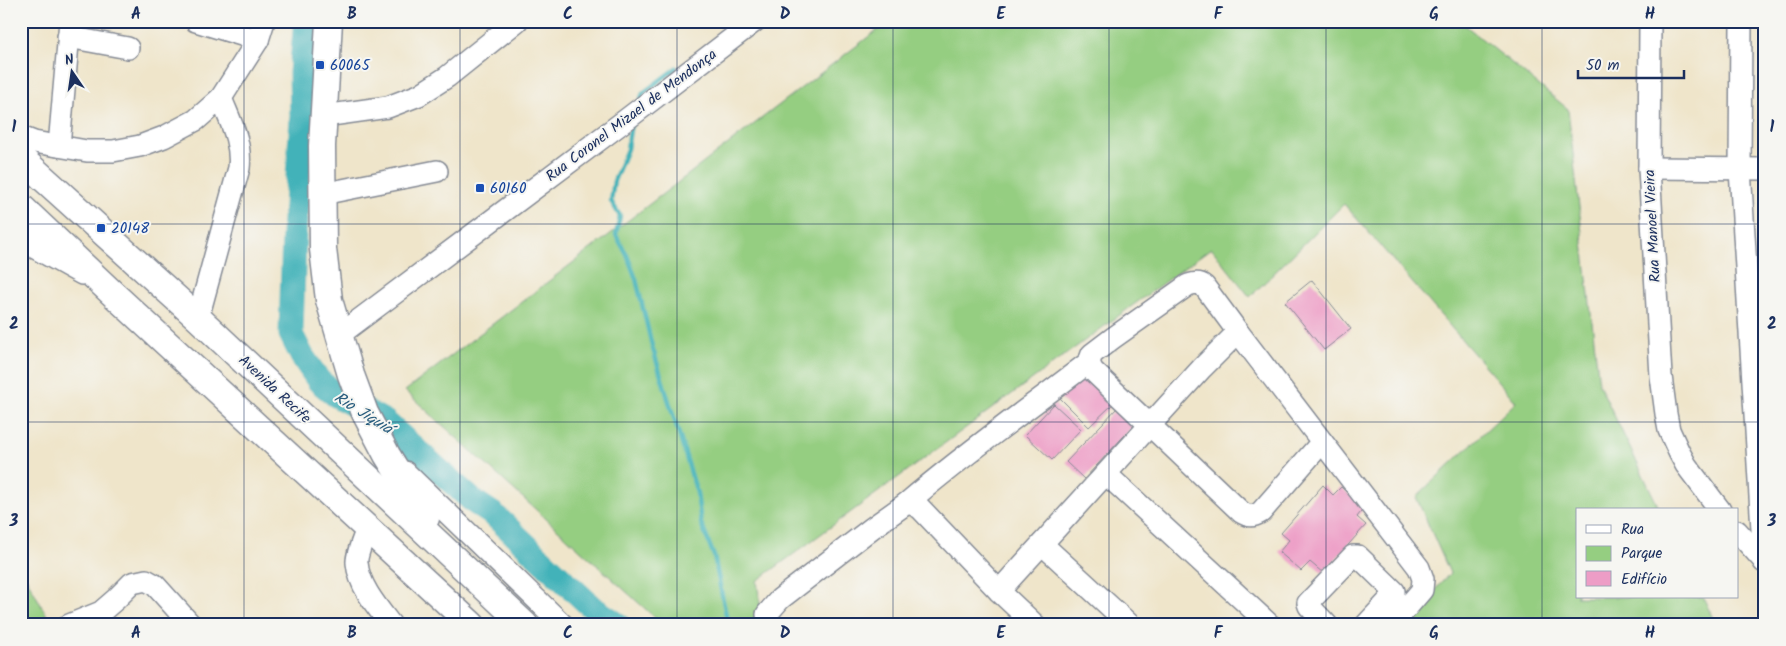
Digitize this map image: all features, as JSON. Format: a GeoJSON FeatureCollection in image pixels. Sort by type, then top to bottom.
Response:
{"type":"FeatureCollection","features":[{"type":"Feature","properties":{"kind":"main road"},"geometry":{"type":"LineString","coordinates":[[329,21],[322,146],[323,249],[328,291],[351,375],[365,413],[387,455],[448,554]]}},
{"type":"Feature","properties":{"kind":"main road","name":"Avenida Recife"},"geometry":{"type":"LineString","coordinates":[[21,158],[198,318],[525,625]]}},
{"type":"Feature","properties":{"kind":"main road"},"geometry":{"type":"LineString","coordinates":[[21,207],[472,625]]}},
{"type":"Feature","properties":{"kind":"main road"},"geometry":{"type":"LineString","coordinates":[[21,228],[89,272]]}},
{"type":"Feature","properties":{"kind":"street"},"geometry":{"type":"LineString","coordinates":[[21,137],[34,142],[88,151],[105,151],[140,146],[164,137],[196,120],[221,98],[261,31],[196,21]]}},
{"type":"Feature","properties":{"kind":"street"},"geometry":{"type":"LineString","coordinates":[[324,116],[388,106],[420,95],[447,77],[517,21]]}},
{"type":"Feature","properties":{"kind":"street","name":"Rua Coronel Mizael de Mendonça"},"geometry":{"type":"LineString","coordinates":[[340,335],[754,21]]}},
{"type":"Feature","properties":{"kind":"street","name":"Rua Manoel Vieira"},"geometry":{"type":"LineString","coordinates":[[1650,21],[1649,168],[1661,376],[1669,430],[1673,441],[1686,466],[1718,508]]}},
{"type":"Feature","properties":{"kind":"street"},"geometry":{"type":"LineString","coordinates":[[1741,21],[1740,169],[1759,371],[1765,562]]}},
{"type":"Feature","properties":{"kind":"street"},"geometry":{"type":"LineString","coordinates":[[59,146],[69,29],[128,48]]}},
{"type":"Feature","properties":{"kind":"street"},"geometry":{"type":"LineString","coordinates":[[198,318],[235,184],[240,158],[240,147],[221,98]]}},
{"type":"Feature","properties":{"kind":"street"},"geometry":{"type":"LineString","coordinates":[[1649,168],[1765,169]]}},
{"type":"Feature","properties":{"kind":"street"},"geometry":{"type":"LineString","coordinates":[[322,194],[437,171]]}},
{"type":"Feature","properties":{"kind":"street"},"geometry":{"type":"LineString","coordinates":[[21,240],[57,259],[111,292]]}},
{"type":"Feature","properties":{"kind":"street"},"geometry":{"type":"LineString","coordinates":[[768,625],[767,614],[780,599],[872,528],[907,504],[947,468],[1030,408],[1089,362],[1092,354],[1112,338],[1188,285],[1194,283],[1200,283],[1204,286],[1419,568],[1423,579],[1422,590],[1392,616],[1366,625]]}},
{"type":"Feature","properties":{"kind":"street"},"geometry":{"type":"LineString","coordinates":[[999,591],[1202,368],[1238,332]]}},
{"type":"Feature","properties":{"kind":"street"},"geometry":{"type":"LineString","coordinates":[[1089,362],[1092,370],[1242,512],[1251,517],[1257,515],[1267,506],[1322,442]]}},
{"type":"Feature","properties":{"kind":"street"},"geometry":{"type":"LineString","coordinates":[[387,455],[563,625]]}},
{"type":"Feature","properties":{"kind":"street"},"geometry":{"type":"LineString","coordinates":[[1106,474],[1270,625]]}},
{"type":"Feature","properties":{"kind":"street"},"geometry":{"type":"LineString","coordinates":[[907,504],[920,508],[999,591],[1035,625]]}},
{"type":"Feature","properties":{"kind":"street"},"geometry":{"type":"LineString","coordinates":[[367,529],[356,561],[366,589],[374,604],[390,625]]}},
{"type":"Feature","properties":{"kind":"street"},"geometry":{"type":"LineString","coordinates":[[1738,532],[1765,562]]}},
{"type":"Feature","properties":{"kind":"street"},"geometry":{"type":"LineString","coordinates":[[1042,544],[1130,625]]}},
{"type":"Feature","properties":{"kind":"street"},"geometry":{"type":"LineString","coordinates":[[1327,625],[1308,604],[1353,556],[1358,556],[1394,590],[1392,616]]}},
{"type":"Feature","properties":{"kind":"street"},"geometry":{"type":"LineString","coordinates":[[69,625],[101,612],[132,583],[146,580],[156,585],[191,625]]}},
{"type":"Feature","properties":{"kind":"green space"},"geometry":{"type":"Polygon","coordinates":[[[889,21],[1460,21],[1568,109],[1599,384],[1659,508],[1576,508],[1576,598],[1703,598],[1716,625],[1404,625],[1450,573],[1416,497],[1516,402],[1344,204],[1250,297],[1211,248],[757,581],[763,625],[663,625],[405,391],[889,21]]]}},
{"type":"Feature","properties":{"kind":"green space"},"geometry":{"type":"Polygon","coordinates":[[[21,568],[52,625],[21,625],[21,568]]]}},
{"type":"Feature","properties":{"kind":"building"},"geometry":{"type":"Polygon","coordinates":[[[1312,280],[1351,329],[1324,350],[1285,302],[1312,280]]]}},
{"type":"Feature","properties":{"kind":"building"},"geometry":{"type":"Polygon","coordinates":[[[1085,373],[1114,403],[1089,427],[1060,398],[1085,373]]]}},
{"type":"Feature","properties":{"kind":"building"},"geometry":{"type":"Polygon","coordinates":[[[1054,404],[1081,429],[1052,460],[1025,435],[1054,404]]]}},
{"type":"Feature","properties":{"kind":"building"},"geometry":{"type":"Polygon","coordinates":[[[1118,407],[1136,423],[1084,479],[1066,462],[1118,407]]]}},
{"type":"Feature","properties":{"kind":"building"},"geometry":{"type":"Polygon","coordinates":[[[1323,485],[1333,495],[1341,487],[1364,508],[1357,517],[1366,525],[1323,573],[1310,562],[1301,571],[1279,552],[1289,540],[1281,533],[1323,485]]]}},
{"type":"Feature","properties":{"kind":"waterway","name":"Rio Jiquiá"},"geometry":{"type":"LineString","coordinates":[[306,21],[301,73],[302,119],[294,234],[291,334],[302,356],[319,381],[336,395],[385,422],[473,501],[494,515],[594,609],[618,625]]}},
{"type":"Feature","properties":{"kind":"waterway"},"geometry":{"type":"LineString","coordinates":[[641,98],[643,93],[676,68]]}},
{"type":"Feature","properties":{"kind":"waterway"},"geometry":{"type":"LineString","coordinates":[[631,124],[627,149],[614,181],[611,201],[620,216],[616,235],[627,255],[636,279],[652,346],[697,493],[701,523],[714,556],[728,625]]}},
{"type":"Feature","properties":{"kind":"place","name":"60065"},"geometry":{"type":"Point","coordinates":[320,65]}},
{"type":"Feature","properties":{"kind":"place","name":"60160"},"geometry":{"type":"Point","coordinates":[480,188]}},
{"type":"Feature","properties":{"kind":"place","name":"20148"},"geometry":{"type":"Point","coordinates":[101,228]}}]}
